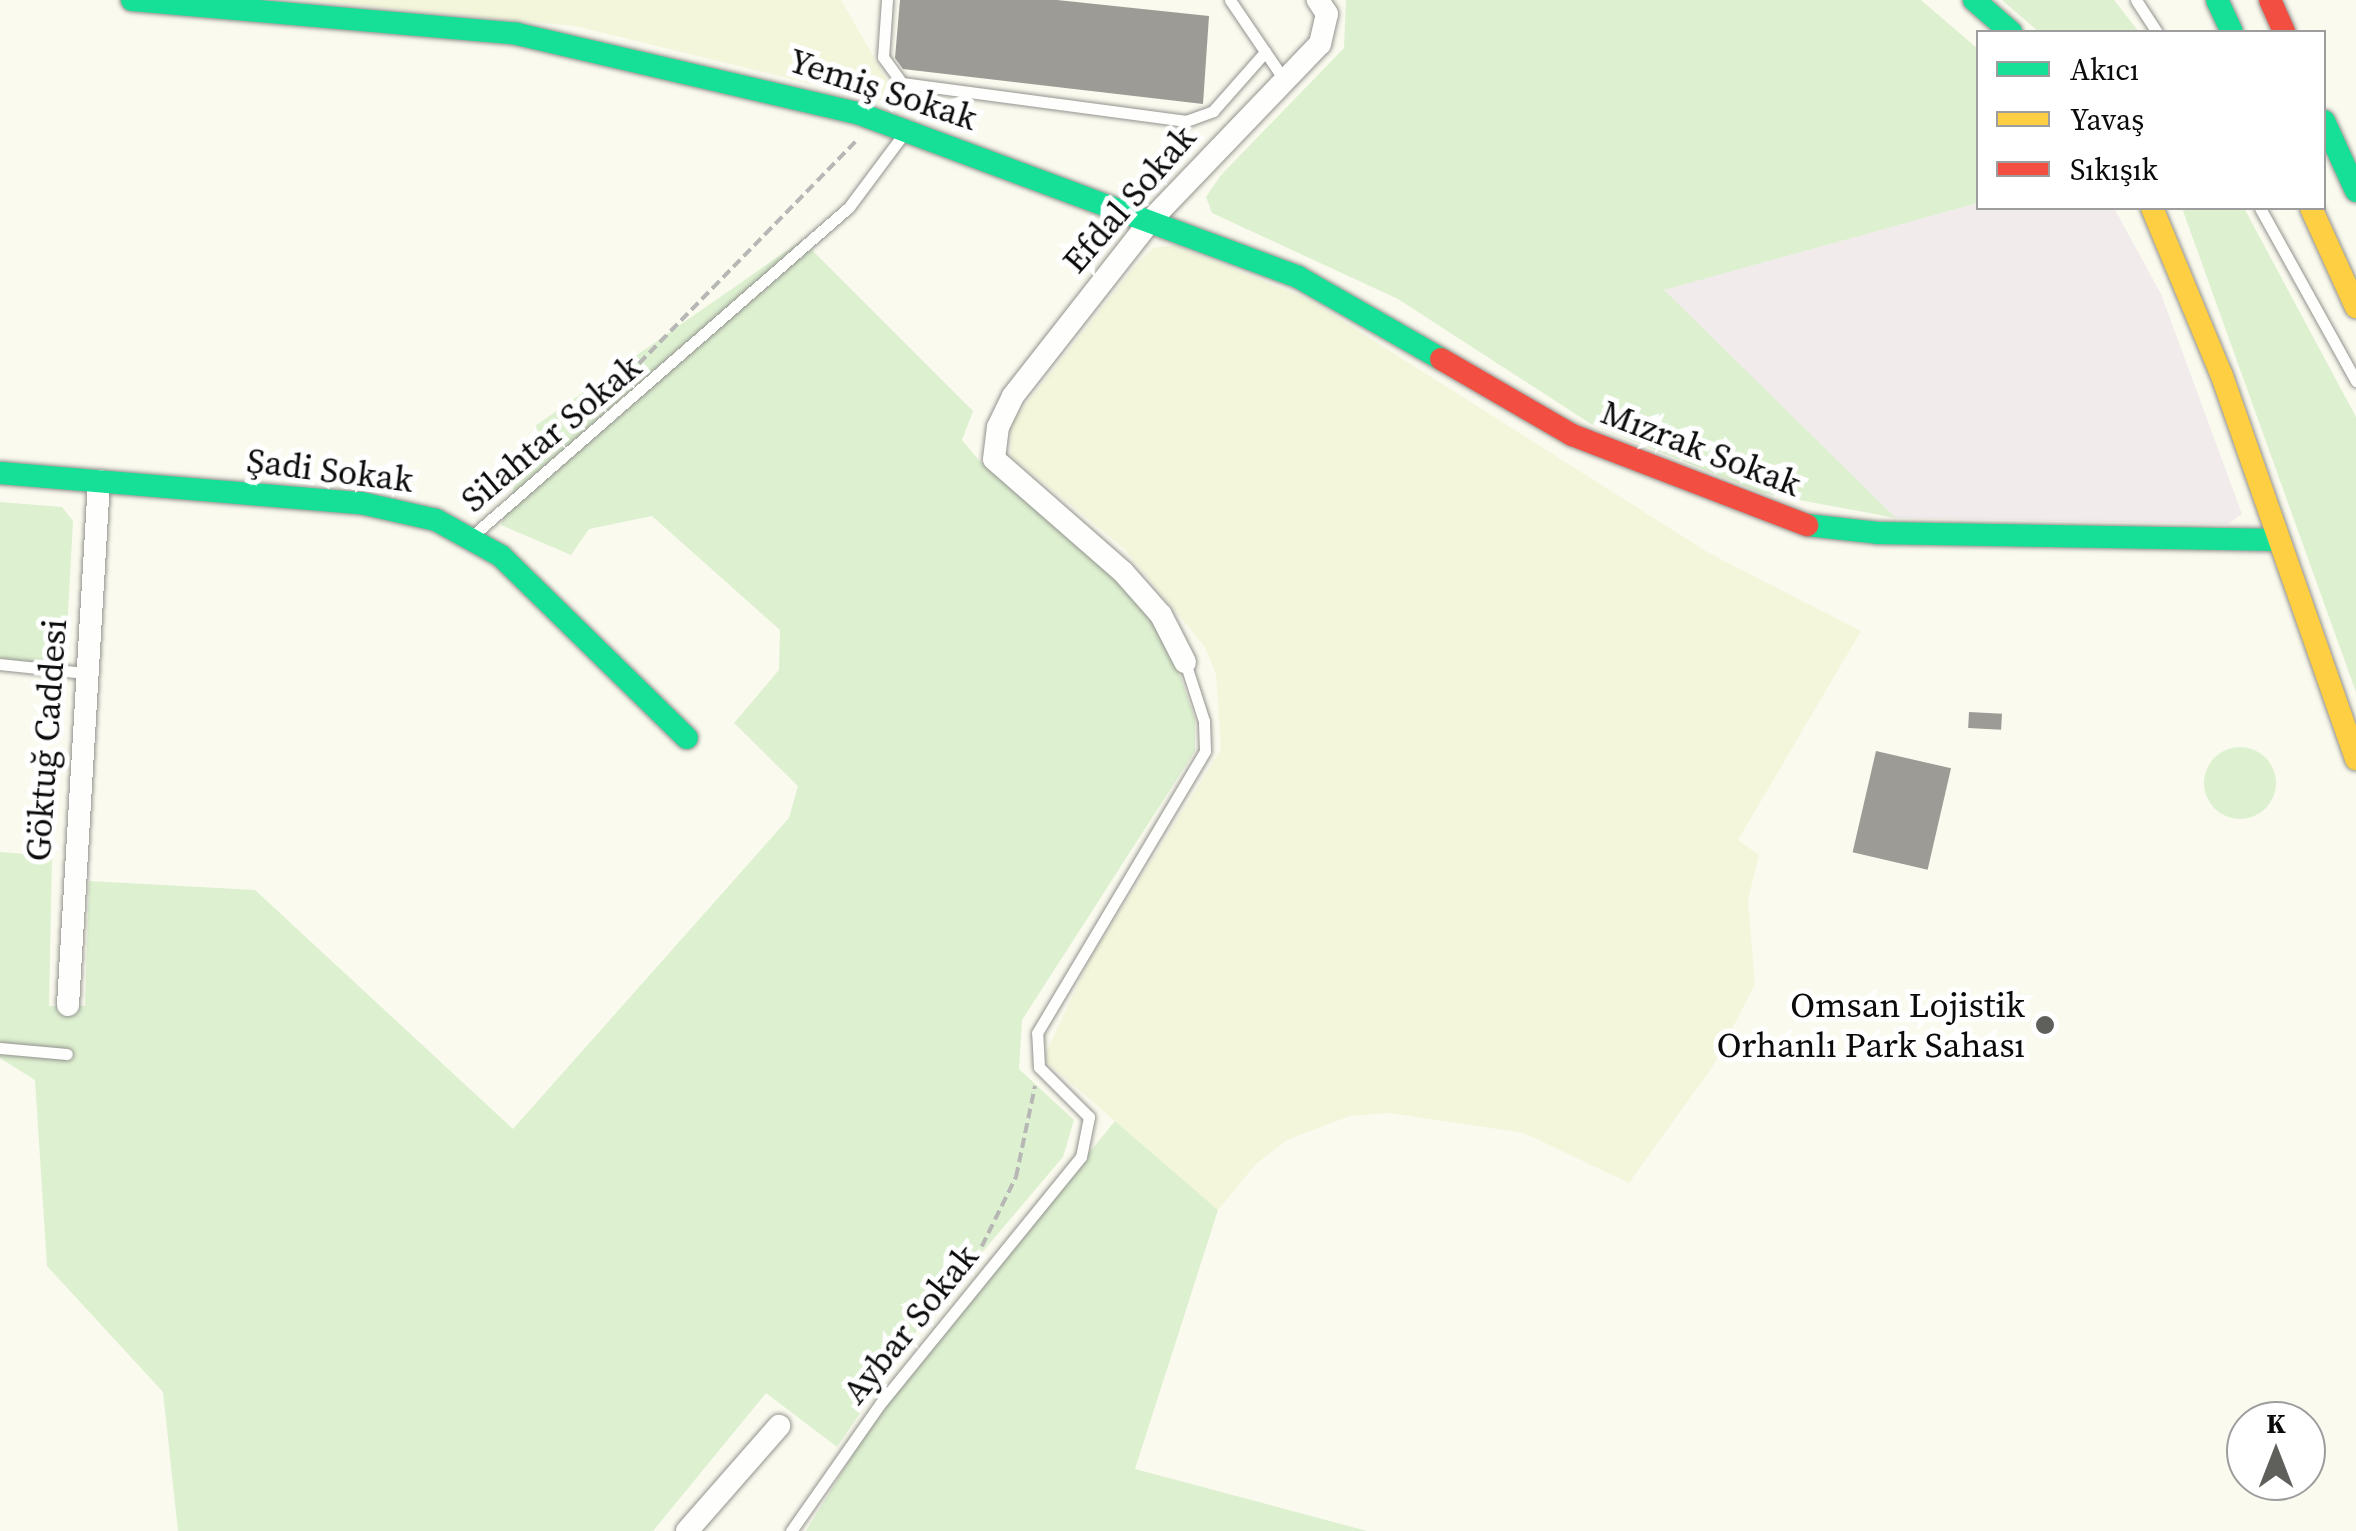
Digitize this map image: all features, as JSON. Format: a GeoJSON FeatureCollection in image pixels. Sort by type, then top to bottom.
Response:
{"type":"FeatureCollection","features":[{"type":"Feature","properties":{"kind":"main road","name":"Yemiş Sokak"},"geometry":{"type":"LineString","coordinates":[[132,0],[442,26],[588,48],[876,120],[1150,221]]}},
{"type":"Feature","properties":{"kind":"main road"},"geometry":{"type":"LineString","coordinates":[[1974,0],[2009,30]]}},
{"type":"Feature","properties":{"kind":"main road"},"geometry":{"type":"LineString","coordinates":[[2217,0],[2231,30]]}},
{"type":"Feature","properties":{"kind":"main road"},"geometry":{"type":"LineString","coordinates":[[2270,0],[2283,30]]}},
{"type":"Feature","properties":{"kind":"main road"},"geometry":{"type":"LineString","coordinates":[[2326,125],[2356,191]]}},
{"type":"Feature","properties":{"kind":"main road"},"geometry":{"type":"LineString","coordinates":[[2153,210],[2186,278],[2356,759]]}},
{"type":"Feature","properties":{"kind":"main road"},"geometry":{"type":"LineString","coordinates":[[2312,210],[2356,307]]}},
{"type":"Feature","properties":{"kind":"main road","name":"Mızrak Sokak"},"geometry":{"type":"LineString","coordinates":[[1150,221],[1343,298],[1603,450],[1793,523],[1878,533],[2279,540]]}},
{"type":"Feature","properties":{"kind":"main road","name":"Şadi Sokak"},"geometry":{"type":"LineString","coordinates":[[0,473],[361,503],[436,520],[501,556],[687,738]]}},
{"type":"Feature","properties":{"kind":"street","name":"Efdal Sokak"},"geometry":{"type":"LineString","coordinates":[[1185,662],[1161,615],[1135,585],[994,459],[1013,396],[1150,221],[1285,81],[1326,30],[1318,0]]}},
{"type":"Feature","properties":{"kind":"street","name":"Göktuğ Caddesi"},"geometry":{"type":"LineString","coordinates":[[68,1005],[99,481]]}},
{"type":"Feature","properties":{"kind":"street"},"geometry":{"type":"LineString","coordinates":[[687,1531],[779,1426]]}},
{"type":"Feature","properties":{"kind":"lane"},"geometry":{"type":"LineString","coordinates":[[888,0],[883,57],[902,83],[1186,120],[1213,112],[1265,52]]}},
{"type":"Feature","properties":{"kind":"lane"},"geometry":{"type":"LineString","coordinates":[[1230,0],[1285,81]]}},
{"type":"Feature","properties":{"kind":"lane"},"geometry":{"type":"LineString","coordinates":[[2136,0],[2155,30]]}},
{"type":"Feature","properties":{"kind":"lane","name":"Silahtar Sokak"},"geometry":{"type":"LineString","coordinates":[[471,537],[850,207],[906,130]]}},
{"type":"Feature","properties":{"kind":"lane"},"geometry":{"type":"LineString","coordinates":[[2261,210],[2356,381]]}},
{"type":"Feature","properties":{"kind":"lane"},"geometry":{"type":"LineString","coordinates":[[1039,1067],[1037,1033],[1205,751],[1204,721],[1185,662]]}},
{"type":"Feature","properties":{"kind":"lane"},"geometry":{"type":"LineString","coordinates":[[0,664],[86,673]]}},
{"type":"Feature","properties":{"kind":"lane"},"geometry":{"type":"LineString","coordinates":[[0,1048],[67,1054]]}},
{"type":"Feature","properties":{"kind":"lane","name":"Aybar Sokak"},"geometry":{"type":"LineString","coordinates":[[791,1531],[880,1404],[1081,1157],[1089,1116],[1039,1067]]}},
{"type":"Feature","properties":{"kind":"path","name":"Silahtar Sokak"},"geometry":{"type":"LineString","coordinates":[[606,398],[876,120]]}},
{"type":"Feature","properties":{"kind":"path"},"geometry":{"type":"LineString","coordinates":[[974,1261],[1016,1178],[1039,1067]]}},
{"type":"Feature","properties":{"kind":"shaded area"},"geometry":{"type":"Polygon","coordinates":[[[1976,204],[1976,210],[2115,210],[2161,294],[2242,514],[2228,524],[1896,518],[1663,290],[1976,204]]]}},
{"type":"Feature","properties":{"kind":"green space"},"geometry":{"type":"Polygon","coordinates":[[[300,0],[841,0],[902,106],[575,26],[300,0]]]}},
{"type":"Feature","properties":{"kind":"green space"},"geometry":{"type":"Polygon","coordinates":[[[1346,0],[1921,0],[1976,47],[1976,204],[1664,290],[1896,518],[1762,493],[1591,424],[1398,299],[1212,213],[1206,197],[1221,175],[1344,48],[1346,0]]]}},
{"type":"Feature","properties":{"kind":"green space"},"geometry":{"type":"Polygon","coordinates":[[[2002,0],[2114,0],[2137,30],[2037,30],[2002,0]]]}},
{"type":"Feature","properties":{"kind":"green space"},"geometry":{"type":"Polygon","coordinates":[[[2183,210],[2245,210],[2356,417],[2356,692],[2183,210]]]}},
{"type":"Feature","properties":{"kind":"green space"},"geometry":{"type":"Polygon","coordinates":[[[802,240],[973,411],[962,440],[978,459],[1137,596],[1172,652],[1195,719],[1195,751],[1022,1020],[1019,1069],[1074,1120],[1063,1157],[922,1323],[837,1447],[766,1393],[653,1531],[178,1531],[163,1392],[47,1266],[35,1080],[0,1058],[0,852],[52,856],[49,1006],[85,1006],[89,881],[255,890],[513,1129],[789,818],[798,786],[734,723],[779,670],[780,630],[652,516],[589,529],[571,555],[501,525],[535,426],[802,240]]]}},
{"type":"Feature","properties":{"kind":"green space"},"geometry":{"type":"Polygon","coordinates":[[[1174,245],[1308,299],[1709,553],[1861,631],[1738,840],[1759,855],[1748,900],[1755,984],[1713,1066],[1629,1183],[1524,1133],[1389,1113],[1350,1116],[1287,1140],[1256,1164],[1218,1210],[1043,1059],[1089,961],[1221,749],[1216,675],[1205,647],[1124,549],[1011,456],[1011,423],[1134,267],[1153,248],[1174,245]]]}},
{"type":"Feature","properties":{"kind":"green space"},"geometry":{"type":"Polygon","coordinates":[[[0,502],[62,507],[73,521],[65,667],[0,661],[0,502]]]}},
{"type":"Feature","properties":{"kind":"green space"},"geometry":{"type":"Polygon","coordinates":[[[2240,747],[2265,758],[2276,783],[2265,808],[2240,819],[2215,808],[2204,783],[2215,758],[2240,747]]]}},
{"type":"Feature","properties":{"kind":"green space"},"geometry":{"type":"Polygon","coordinates":[[[1115,1121],[1218,1210],[1135,1469],[1367,1531],[806,1531],[882,1407],[1115,1121]]]}},
{"type":"Feature","properties":{"kind":"building"},"geometry":{"type":"Polygon","coordinates":[[[900,0],[1057,0],[1209,16],[1203,104],[903,69],[895,58],[900,0]]]}},
{"type":"Feature","properties":{"kind":"building"},"geometry":{"type":"Polygon","coordinates":[[[1969,712],[2002,714],[2001,730],[1968,728],[1969,712]]]}},
{"type":"Feature","properties":{"kind":"building"},"geometry":{"type":"Polygon","coordinates":[[[1876,751],[1951,768],[1928,870],[1853,852],[1876,751]]]}},
{"type":"Feature","properties":{"kind":"traffic: fast"},"geometry":{"type":"LineString","coordinates":[[132,0],[517,34],[860,114],[1298,277],[1441,359]]}},
{"type":"Feature","properties":{"kind":"traffic: fast"},"geometry":{"type":"LineString","coordinates":[[1974,0],[2009,30]]}},
{"type":"Feature","properties":{"kind":"traffic: fast"},"geometry":{"type":"LineString","coordinates":[[2217,0],[2231,30]]}},
{"type":"Feature","properties":{"kind":"traffic: fast"},"geometry":{"type":"LineString","coordinates":[[2326,125],[2356,191]]}},
{"type":"Feature","properties":{"kind":"traffic: fast"},"geometry":{"type":"LineString","coordinates":[[0,473],[361,503],[436,520],[501,556],[687,738]]}},
{"type":"Feature","properties":{"kind":"traffic: fast"},"geometry":{"type":"LineString","coordinates":[[1807,525],[1878,533],[2279,540]]}},
{"type":"Feature","properties":{"kind":"traffic: slow"},"geometry":{"type":"LineString","coordinates":[[2153,210],[2222,376],[2356,759]]}},
{"type":"Feature","properties":{"kind":"traffic: slow"},"geometry":{"type":"LineString","coordinates":[[2312,210],[2356,307]]}},
{"type":"Feature","properties":{"kind":"traffic: jam"},"geometry":{"type":"LineString","coordinates":[[2270,0],[2283,30]]}},
{"type":"Feature","properties":{"kind":"traffic: jam"},"geometry":{"type":"LineString","coordinates":[[1441,359],[1572,435],[1807,525]]}},
{"type":"Feature","properties":{"kind":"place","name":"Omsan Lojistik Orhanlı Park Sahası"},"geometry":{"type":"Point","coordinates":[2045,1025]}}]}
